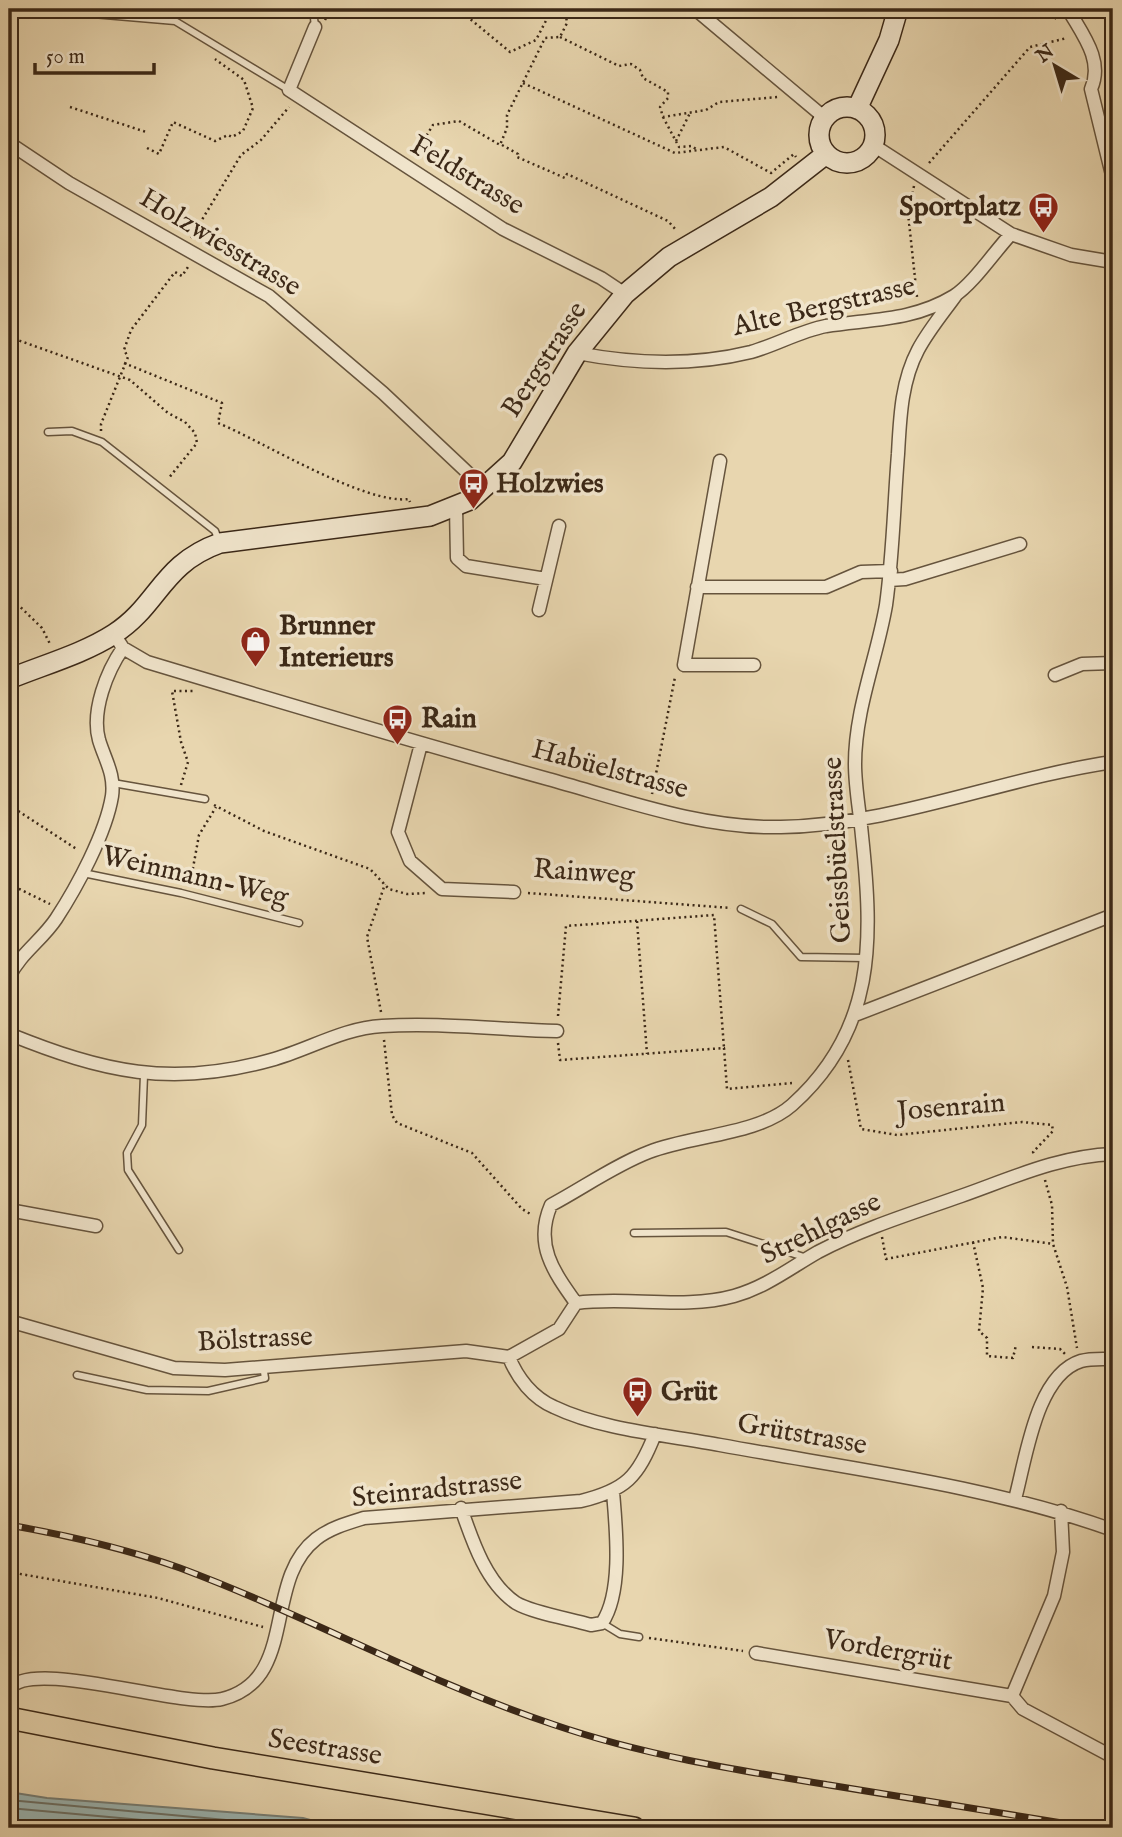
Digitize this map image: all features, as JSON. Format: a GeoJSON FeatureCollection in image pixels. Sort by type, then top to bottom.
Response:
{"type":"FeatureCollection","features":[{"type":"Feature","properties":{"kind":"main road","name":"Seestrasse"},"geometry":{"type":"LineString","coordinates":[[9,1718],[213,1758],[634,1828]]}},
{"type":"Feature","properties":{"kind":"street"},"geometry":{"type":"LineString","coordinates":[[695,9],[825,118]]}},
{"type":"Feature","properties":{"kind":"street"},"geometry":{"type":"LineString","coordinates":[[857,109],[889,40],[898,9]]}},
{"type":"Feature","properties":{"kind":"street"},"geometry":{"type":"LineString","coordinates":[[1068,9],[1094,55],[1097,75],[1091,89],[1113,179]]}},
{"type":"Feature","properties":{"kind":"street"},"geometry":{"type":"LineString","coordinates":[[293,93],[315,27]]}},
{"type":"Feature","properties":{"kind":"street","name":"Feldstrasse"},"geometry":{"type":"LineString","coordinates":[[293,93],[503,229],[601,278],[625,294]]}},
{"type":"Feature","properties":{"kind":"street"},"geometry":{"type":"LineString","coordinates":[[840,108],[857,109],[874,128],[873,145],[868,153],[852,163],[842,163],[826,154],[819,140],[825,118],[840,108]]}},
{"type":"Feature","properties":{"kind":"street","name":"Holzwiesstrasse"},"geometry":{"type":"LineString","coordinates":[[9,143],[69,183],[239,277],[295,316],[485,489]]}},
{"type":"Feature","properties":{"kind":"street"},"geometry":{"type":"LineString","coordinates":[[873,145],[1011,234],[1072,255],[1113,262]]}},
{"type":"Feature","properties":{"kind":"street","name":"Bergstrasse"},"geometry":{"type":"LineString","coordinates":[[9,679],[57,659],[119,641],[134,616],[175,567],[201,549],[220,542],[415,518],[456,508],[485,489],[512,462],[577,353],[625,294],[688,244],[771,197],[826,154]]}},
{"type":"Feature","properties":{"kind":"street","name":"Alte Bergstrasse"},"geometry":{"type":"LineString","coordinates":[[577,353],[624,362],[694,361],[750,352],[824,327],[883,321],[919,313],[956,295],[1011,234]]}},
{"type":"Feature","properties":{"kind":"street","name":"Geissbüelstrasse"},"geometry":{"type":"LineString","coordinates":[[544,1221],[551,1205],[646,1153],[681,1141],[755,1125],[789,1108],[817,1081],[842,1043],[855,1015],[868,958],[869,911],[855,764],[860,709],[879,646],[890,576],[902,395],[917,351],[956,295]]}},
{"type":"Feature","properties":{"kind":"street"},"geometry":{"type":"LineString","coordinates":[[720,461],[684,665],[754,665]]}},
{"type":"Feature","properties":{"kind":"street"},"geometry":{"type":"LineString","coordinates":[[456,508],[457,558],[466,566],[546,579]]}},
{"type":"Feature","properties":{"kind":"street"},"geometry":{"type":"LineString","coordinates":[[538,610],[559,526]]}},
{"type":"Feature","properties":{"kind":"street"},"geometry":{"type":"LineString","coordinates":[[697,587],[826,587],[861,572],[905,579],[1020,544]]}},
{"type":"Feature","properties":{"kind":"street"},"geometry":{"type":"LineString","coordinates":[[9,977],[56,918],[81,873],[108,812],[113,783],[111,767],[99,738],[98,724],[104,687],[119,641]]}},
{"type":"Feature","properties":{"kind":"street","name":"Habüelstrasse"},"geometry":{"type":"LineString","coordinates":[[119,641],[146,662],[421,744],[649,807],[728,824],[781,827],[861,820],[1057,770],[1113,762]]}},
{"type":"Feature","properties":{"kind":"street"},"geometry":{"type":"LineString","coordinates":[[1055,675],[1082,664],[1113,663]]}},
{"type":"Feature","properties":{"kind":"street"},"geometry":{"type":"LineString","coordinates":[[421,744],[398,832],[410,861],[442,889]]}},
{"type":"Feature","properties":{"kind":"street","name":"Rainweg"},"geometry":{"type":"LineString","coordinates":[[442,889],[514,892]]}},
{"type":"Feature","properties":{"kind":"street"},"geometry":{"type":"LineString","coordinates":[[855,1015],[1113,915]]}},
{"type":"Feature","properties":{"kind":"street"},"geometry":{"type":"LineString","coordinates":[[9,1034],[50,1051],[144,1075],[201,1076],[272,1060],[339,1035],[383,1026],[557,1031]]}},
{"type":"Feature","properties":{"kind":"street","name":"Strehlgasse"},"geometry":{"type":"LineString","coordinates":[[576,1303],[601,1299],[697,1303],[734,1296],[775,1280],[808,1259],[870,1228],[1080,1155],[1113,1154]]}},
{"type":"Feature","properties":{"kind":"street"},"geometry":{"type":"LineString","coordinates":[[9,1210],[96,1226]]}},
{"type":"Feature","properties":{"kind":"street"},"geometry":{"type":"LineString","coordinates":[[509,1357],[559,1329],[576,1303],[563,1285],[546,1251],[542,1237],[544,1221]]}},
{"type":"Feature","properties":{"kind":"street","name":"Bölstrasse"},"geometry":{"type":"LineString","coordinates":[[9,1321],[174,1368],[225,1370],[466,1351],[509,1357]]}},
{"type":"Feature","properties":{"kind":"street","name":"Grütstrasse"},"geometry":{"type":"LineString","coordinates":[[509,1357],[518,1376],[534,1394],[555,1408],[655,1434],[1015,1499],[1060,1511],[1113,1530]]}},
{"type":"Feature","properties":{"kind":"street"},"geometry":{"type":"LineString","coordinates":[[1015,1499],[1046,1392],[1061,1373],[1077,1363],[1113,1359]]}},
{"type":"Feature","properties":{"kind":"street"},"geometry":{"type":"LineString","coordinates":[[461,1508],[473,1544],[496,1582],[517,1603],[591,1625],[602,1623],[609,1611],[616,1552],[613,1492],[633,1476],[655,1434]]}},
{"type":"Feature","properties":{"kind":"street","name":"Steinradstrasse"},"geometry":{"type":"LineString","coordinates":[[9,1689],[17,1682],[37,1678],[150,1691],[199,1701],[220,1699],[254,1683],[265,1669],[289,1575],[299,1556],[316,1539],[337,1527],[364,1518],[581,1500],[613,1492]]}},
{"type":"Feature","properties":{"kind":"street"},"geometry":{"type":"LineString","coordinates":[[1060,1511],[1063,1552],[1054,1596],[1012,1696],[1023,1709],[1113,1757]]}},
{"type":"Feature","properties":{"kind":"street","name":"Vordergrüt"},"geometry":{"type":"LineString","coordinates":[[756,1653],[1012,1696]]}},
{"type":"Feature","properties":{"kind":"lane"},"geometry":{"type":"LineString","coordinates":[[313,9],[315,27]]}},
{"type":"Feature","properties":{"kind":"lane","name":"Feldstrasse"},"geometry":{"type":"LineString","coordinates":[[93,14],[175,22],[293,93]]}},
{"type":"Feature","properties":{"kind":"lane"},"geometry":{"type":"LineString","coordinates":[[48,432],[72,431],[102,442],[215,531],[220,542]]}},
{"type":"Feature","properties":{"kind":"lane"},"geometry":{"type":"LineString","coordinates":[[113,783],[203,799]]}},
{"type":"Feature","properties":{"kind":"lane","name":"Weinmann-Weg"},"geometry":{"type":"LineString","coordinates":[[81,873],[181,893],[299,923]]}},
{"type":"Feature","properties":{"kind":"lane"},"geometry":{"type":"LineString","coordinates":[[741,909],[772,924],[801,957],[868,958]]}},
{"type":"Feature","properties":{"kind":"lane"},"geometry":{"type":"LineString","coordinates":[[144,1075],[142,1125],[127,1153],[128,1170],[179,1250]]}},
{"type":"Feature","properties":{"kind":"lane"},"geometry":{"type":"LineString","coordinates":[[634,1233],[726,1232],[808,1259]]}},
{"type":"Feature","properties":{"kind":"lane"},"geometry":{"type":"LineString","coordinates":[[77,1375],[147,1390],[208,1391],[265,1378],[263,1366]]}},
{"type":"Feature","properties":{"kind":"lane"},"geometry":{"type":"LineString","coordinates":[[602,1623],[620,1634],[639,1637]]}},
{"type":"Feature","properties":{"kind":"path"},"geometry":{"type":"LineString","coordinates":[[460,9],[510,52],[536,40],[552,9]]}},
{"type":"Feature","properties":{"kind":"path"},"geometry":{"type":"LineString","coordinates":[[560,37],[567,23],[565,9]]}},
{"type":"Feature","properties":{"kind":"path"},"geometry":{"type":"LineString","coordinates":[[500,145],[507,128],[507,115],[545,38],[560,37],[618,66],[631,64],[640,70],[643,78],[668,92],[668,98],[660,107],[663,117],[679,146],[692,146],[696,150]]}},
{"type":"Feature","properties":{"kind":"path"},"geometry":{"type":"LineString","coordinates":[[919,313],[908,213],[909,200],[918,174],[1030,47],[1068,38]]}},
{"type":"Feature","properties":{"kind":"path"},"geometry":{"type":"LineString","coordinates":[[147,148],[159,154],[173,122],[215,141],[243,131],[253,108],[244,80],[217,64],[213,57]]}},
{"type":"Feature","properties":{"kind":"path"},"geometry":{"type":"LineString","coordinates":[[523,83],[675,153],[724,147],[771,173],[794,154],[808,169]]}},
{"type":"Feature","properties":{"kind":"path"},"geometry":{"type":"LineString","coordinates":[[663,117],[706,110],[719,102],[782,97],[789,90]]}},
{"type":"Feature","properties":{"kind":"path"},"geometry":{"type":"LineString","coordinates":[[185,248],[241,156],[261,140],[293,93]]}},
{"type":"Feature","properties":{"kind":"path"},"geometry":{"type":"LineString","coordinates":[[70,107],[146,132]]}},
{"type":"Feature","properties":{"kind":"path"},"geometry":{"type":"LineString","coordinates":[[676,141],[690,113]]}},
{"type":"Feature","properties":{"kind":"path"},"geometry":{"type":"LineString","coordinates":[[406,168],[433,125],[459,121],[518,154],[517,157],[565,178],[567,174],[668,220],[688,244]]}},
{"type":"Feature","properties":{"kind":"path"},"geometry":{"type":"LineString","coordinates":[[102,442],[101,424],[118,376],[128,357],[124,349],[131,330],[175,272],[182,276],[198,254]]}},
{"type":"Feature","properties":{"kind":"path"},"geometry":{"type":"LineString","coordinates":[[9,337],[130,380],[195,433],[197,443],[161,487]]}},
{"type":"Feature","properties":{"kind":"path"},"geometry":{"type":"LineString","coordinates":[[124,363],[222,403],[218,423],[284,457],[380,497],[409,499],[415,518]]}},
{"type":"Feature","properties":{"kind":"path"},"geometry":{"type":"LineString","coordinates":[[9,596],[42,628],[57,659]]}},
{"type":"Feature","properties":{"kind":"path"},"geometry":{"type":"LineString","coordinates":[[651,797],[677,670],[684,665]]}},
{"type":"Feature","properties":{"kind":"path"},"geometry":{"type":"LineString","coordinates":[[178,794],[188,762],[181,742],[172,691],[195,691]]}},
{"type":"Feature","properties":{"kind":"path"},"geometry":{"type":"LineString","coordinates":[[203,799],[264,831],[370,869],[385,884],[407,894],[442,889]]}},
{"type":"Feature","properties":{"kind":"path"},"geometry":{"type":"LineString","coordinates":[[9,805],[81,852]]}},
{"type":"Feature","properties":{"kind":"path"},"geometry":{"type":"LineString","coordinates":[[181,893],[184,881],[193,868],[199,835],[217,806]]}},
{"type":"Feature","properties":{"kind":"path"},"geometry":{"type":"LineString","coordinates":[[9,884],[52,906]]}},
{"type":"Feature","properties":{"kind":"path"},"geometry":{"type":"LineString","coordinates":[[378,1000],[367,937],[385,884]]}},
{"type":"Feature","properties":{"kind":"path","name":"Rainweg"},"geometry":{"type":"LineString","coordinates":[[514,892],[741,909]]}},
{"type":"Feature","properties":{"kind":"path"},"geometry":{"type":"LineString","coordinates":[[724,1048],[560,1060],[557,1031],[566,926],[714,915],[724,1048],[727,1089],[817,1081]]}},
{"type":"Feature","properties":{"kind":"path"},"geometry":{"type":"LineString","coordinates":[[637,920],[647,1054]]}},
{"type":"Feature","properties":{"kind":"path"},"geometry":{"type":"LineString","coordinates":[[383,1026],[392,1115],[397,1123],[472,1153],[522,1209],[544,1221]]}},
{"type":"Feature","properties":{"kind":"path","name":"Josenrain"},"geometry":{"type":"LineString","coordinates":[[842,1043],[852,1074],[861,1129],[897,1135],[1022,1122],[1052,1125],[1053,1131],[1033,1152],[1037,1160]]}},
{"type":"Feature","properties":{"kind":"path"},"geometry":{"type":"LineString","coordinates":[[1043,1176],[1052,1205],[1054,1244],[1067,1287],[1077,1363]]}},
{"type":"Feature","properties":{"kind":"path"},"geometry":{"type":"LineString","coordinates":[[881,1231],[886,1259],[1002,1237],[1054,1244]]}},
{"type":"Feature","properties":{"kind":"path"},"geometry":{"type":"LineString","coordinates":[[973,1242],[983,1288],[979,1331],[987,1338],[987,1356],[1013,1358],[1016,1345]]}},
{"type":"Feature","properties":{"kind":"path"},"geometry":{"type":"LineString","coordinates":[[1032,1346],[1060,1349],[1077,1363]]}},
{"type":"Feature","properties":{"kind":"path"},"geometry":{"type":"LineString","coordinates":[[9,1572],[158,1598],[245,1620],[276,1632]]}},
{"type":"Feature","properties":{"kind":"path"},"geometry":{"type":"LineString","coordinates":[[639,1637],[756,1653]]}},
{"type":"Feature","properties":{"kind":"water"},"geometry":{"type":"Polygon","coordinates":[[[9,1792],[47,1798],[303,1818],[340,1828],[9,1828],[9,1792]]]}},
{"type":"Feature","properties":{"kind":"railway"},"geometry":{"type":"LineString","coordinates":[[9,1525],[95,1543],[180,1568],[504,1707],[586,1735],[759,1774],[1093,1828]]}},
{"type":"Feature","properties":{"kind":"place","name":"Sportplatz"},"geometry":{"type":"Point","coordinates":[1044,234]}},
{"type":"Feature","properties":{"kind":"place","name":"Holzwies"},"geometry":{"type":"Point","coordinates":[473,511]}},
{"type":"Feature","properties":{"kind":"place","name":"Brunner Interieurs"},"geometry":{"type":"Point","coordinates":[256,669]}},
{"type":"Feature","properties":{"kind":"place","name":"Rain"},"geometry":{"type":"Point","coordinates":[398,746]}},
{"type":"Feature","properties":{"kind":"place","name":"Grüt"},"geometry":{"type":"Point","coordinates":[638,1419]}}]}
